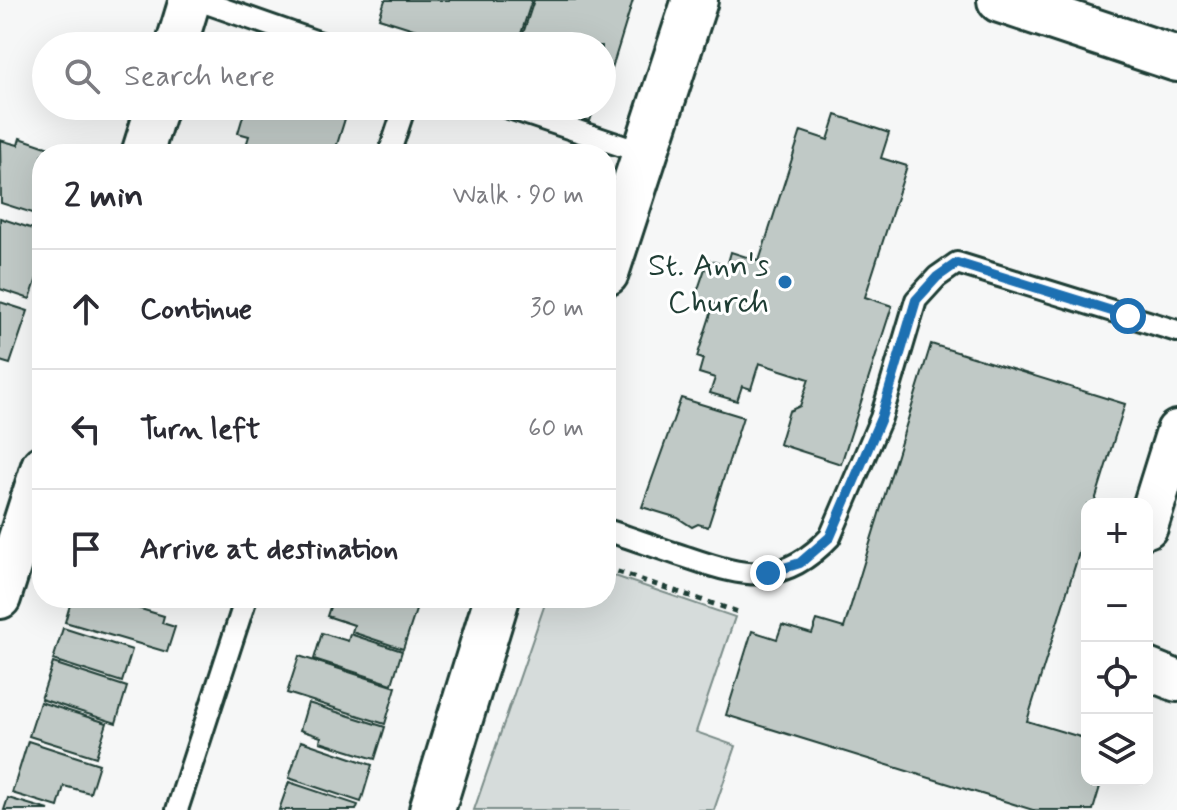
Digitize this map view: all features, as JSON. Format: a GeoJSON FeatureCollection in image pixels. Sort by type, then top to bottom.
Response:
{"type":"FeatureCollection","features":[{"type":"Feature","properties":{"kind":"street"},"geometry":{"type":"LineString","coordinates":[[180,32],[190,0]]}},
{"type":"Feature","properties":{"kind":"street"},"geometry":{"type":"LineString","coordinates":[[616,243],[695,0]]}},
{"type":"Feature","properties":{"kind":"street"},"geometry":{"type":"LineString","coordinates":[[1000,0],[1177,59]]}},
{"type":"Feature","properties":{"kind":"street"},"geometry":{"type":"LineString","coordinates":[[145,144],[153,120]]}},
{"type":"Feature","properties":{"kind":"street"},"geometry":{"type":"LineString","coordinates":[[1153,508],[1177,431]]}},
{"type":"Feature","properties":{"kind":"street"},"geometry":{"type":"LineString","coordinates":[[0,598],[32,497]]}},
{"type":"Feature","properties":{"kind":"street"},"geometry":{"type":"LineString","coordinates":[[432,810],[494,608]]}},
{"type":"Feature","properties":{"kind":"street"},"geometry":{"type":"LineString","coordinates":[[1153,671],[1177,681]]}},
{"type":"Feature","properties":{"kind":"lane"},"geometry":{"type":"LineString","coordinates":[[198,0],[289,32]]}},
{"type":"Feature","properties":{"kind":"lane"},"geometry":{"type":"LineString","coordinates":[[392,144],[400,120]]}},
{"type":"Feature","properties":{"kind":"lane"},"geometry":{"type":"LineString","coordinates":[[545,120],[646,154]]}},
{"type":"Feature","properties":{"kind":"lane"},"geometry":{"type":"LineString","coordinates":[[616,533],[735,574],[759,575],[783,570],[816,552],[830,537],[881,418],[916,300],[937,277],[957,263],[1177,331]]}},
{"type":"Feature","properties":{"kind":"lane"},"geometry":{"type":"LineString","coordinates":[[177,810],[243,608]]}},
{"type":"Feature","properties":{"kind":"path"},"geometry":{"type":"LineString","coordinates":[[616,571],[741,613]]}},
{"type":"Feature","properties":{"kind":"shaded area"},"geometry":{"type":"Polygon","coordinates":[[[616,576],[735,617],[696,732],[736,746],[714,810],[474,810],[544,608],[616,608],[616,576]]]}},
{"type":"Feature","properties":{"kind":"building"},"geometry":{"type":"Polygon","coordinates":[[[385,0],[532,0],[522,32],[423,32],[379,18],[385,0]]]}},
{"type":"Feature","properties":{"kind":"building"},"geometry":{"type":"Polygon","coordinates":[[[534,0],[633,0],[616,55],[616,32],[524,32],[534,0]]]}},
{"type":"Feature","properties":{"kind":"building","name":"St. Ann's Church"},"geometry":{"type":"Polygon","coordinates":[[[836,115],[889,133],[881,158],[907,166],[865,297],[892,306],[841,464],[779,444],[789,411],[800,406],[809,379],[759,363],[751,389],[742,386],[737,401],[710,393],[715,378],[699,373],[703,359],[697,357],[714,304],[695,298],[708,260],[727,266],[731,252],[759,261],[801,131],[828,140],[836,115]]]}},
{"type":"Feature","properties":{"kind":"building"},"geometry":{"type":"Polygon","coordinates":[[[242,120],[345,120],[337,144],[247,144],[249,136],[238,133],[242,120]]]}},
{"type":"Feature","properties":{"kind":"building"},"geometry":{"type":"Polygon","coordinates":[[[20,138],[38,144],[32,144],[32,213],[1,203],[0,140],[18,145],[20,138]]]}},
{"type":"Feature","properties":{"kind":"building"},"geometry":{"type":"Polygon","coordinates":[[[0,218],[32,229],[32,293],[30,299],[0,289],[0,218]]]}},
{"type":"Feature","properties":{"kind":"building"},"geometry":{"type":"Polygon","coordinates":[[[0,302],[28,311],[10,364],[0,361],[0,302]]]}},
{"type":"Feature","properties":{"kind":"building"},"geometry":{"type":"Polygon","coordinates":[[[931,344],[1125,404],[1096,498],[1081,498],[1081,546],[1027,721],[1081,737],[1081,786],[1100,786],[1093,810],[1033,810],[726,715],[752,631],[777,639],[782,625],[812,634],[817,620],[844,628],[931,344]]]}},
{"type":"Feature","properties":{"kind":"building"},"geometry":{"type":"Polygon","coordinates":[[[681,398],[743,417],[708,527],[698,524],[692,527],[678,518],[642,507],[681,398]]]}},
{"type":"Feature","properties":{"kind":"building"},"geometry":{"type":"Polygon","coordinates":[[[69,608],[137,608],[164,616],[162,623],[175,627],[167,652],[65,622],[69,608]]]}},
{"type":"Feature","properties":{"kind":"building"},"geometry":{"type":"Polygon","coordinates":[[[330,608],[417,608],[403,649],[352,632],[354,625],[327,616],[330,608]]]}},
{"type":"Feature","properties":{"kind":"building"},"geometry":{"type":"Polygon","coordinates":[[[63,628],[132,650],[122,682],[53,660],[63,628]]]}},
{"type":"Feature","properties":{"kind":"building"},"geometry":{"type":"Polygon","coordinates":[[[322,633],[348,641],[350,634],[402,651],[392,684],[314,659],[322,633]]]}},
{"type":"Feature","properties":{"kind":"building"},"geometry":{"type":"Polygon","coordinates":[[[299,656],[396,687],[385,724],[287,693],[299,656]]]}},
{"type":"Feature","properties":{"kind":"building"},"geometry":{"type":"Polygon","coordinates":[[[53,663],[127,687],[116,723],[41,699],[53,663]]]}},
{"type":"Feature","properties":{"kind":"building"},"geometry":{"type":"Polygon","coordinates":[[[40,702],[107,723],[96,757],[29,736],[40,702]]]}},
{"type":"Feature","properties":{"kind":"building"},"geometry":{"type":"Polygon","coordinates":[[[308,703],[385,727],[375,759],[320,742],[321,737],[300,730],[308,703]]]}},
{"type":"Feature","properties":{"kind":"building"},"geometry":{"type":"Polygon","coordinates":[[[28,741],[99,764],[90,793],[64,786],[58,807],[12,793],[28,741]]]}},
{"type":"Feature","properties":{"kind":"building"},"geometry":{"type":"Polygon","coordinates":[[[301,741],[372,765],[361,802],[289,778],[301,741]]]}},
{"type":"Feature","properties":{"kind":"building"},"geometry":{"type":"Polygon","coordinates":[[[289,782],[358,805],[356,810],[279,810],[289,782]]]}},
{"type":"Feature","properties":{"kind":"building"},"geometry":{"type":"Polygon","coordinates":[[[8,798],[49,810],[4,810],[8,798]]]}},
{"type":"Feature","properties":{"kind":"place","name":"St. Ann's Church"},"geometry":{"type":"Point","coordinates":[785,282]}},
{"type":"Feature","properties":{"kind":"route"},"geometry":{"type":"LineString","coordinates":[[768,573],[800,563],[830,537],[881,418],[916,300],[937,277],[957,263],[1128,316]]}}]}
